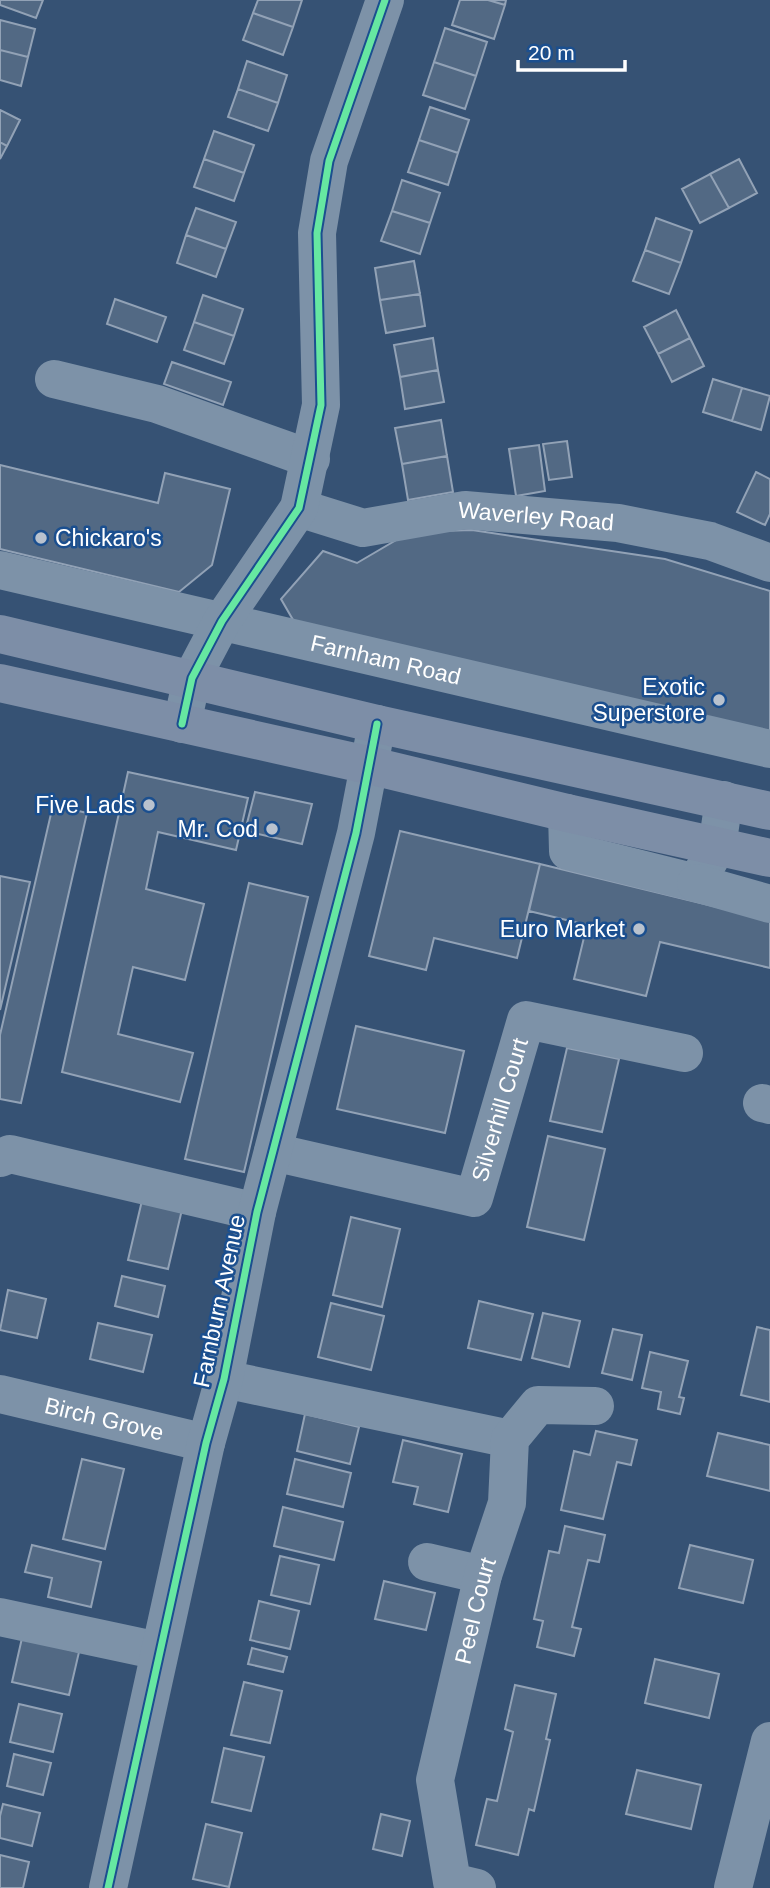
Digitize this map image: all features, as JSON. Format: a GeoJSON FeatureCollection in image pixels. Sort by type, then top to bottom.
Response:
{"type":"FeatureCollection","features":[{"type":"Feature","properties":{"kind":"main road"},"geometry":{"type":"LineString","coordinates":[[0,634],[376,724],[770,811]]}},
{"type":"Feature","properties":{"kind":"main road"},"geometry":{"type":"LineString","coordinates":[[0,683],[770,858]]}},
{"type":"Feature","properties":{"kind":"street"},"geometry":{"type":"LineString","coordinates":[[182,724],[191,678],[222,621],[299,508],[321,405],[317,233],[325,185],[329,162],[386,0]]}},
{"type":"Feature","properties":{"kind":"street"},"geometry":{"type":"LineString","coordinates":[[54,379],[157,404],[311,459]]}},
{"type":"Feature","properties":{"kind":"street","name":"Waverley Road"},"geometry":{"type":"LineString","coordinates":[[299,508],[363,528],[465,510],[618,523],[710,541],[770,564]]}},
{"type":"Feature","properties":{"kind":"street","name":"Farnham Road"},"geometry":{"type":"LineString","coordinates":[[0,570],[770,749]]}},
{"type":"Feature","properties":{"kind":"street","name":"Farnburn Avenue"},"geometry":{"type":"LineString","coordinates":[[108,1888],[206,1443],[224,1378],[257,1212],[356,834],[376,724]]}},
{"type":"Feature","properties":{"kind":"street"},"geometry":{"type":"LineString","coordinates":[[696,883],[717,847],[723,800]]}},
{"type":"Feature","properties":{"kind":"street"},"geometry":{"type":"LineString","coordinates":[[566,813],[568,851],[770,904]]}},
{"type":"Feature","properties":{"kind":"street","name":"Silverhill Court"},"geometry":{"type":"LineString","coordinates":[[273,1152],[474,1198],[526,1020],[684,1053]]}},
{"type":"Feature","properties":{"kind":"street"},"geometry":{"type":"LineString","coordinates":[[0,1158],[10,1154],[257,1212]]}},
{"type":"Feature","properties":{"kind":"street"},"geometry":{"type":"LineString","coordinates":[[224,1378],[510,1439],[538,1405],[595,1406]]}},
{"type":"Feature","properties":{"kind":"street","name":"Birch Grove"},"geometry":{"type":"LineString","coordinates":[[0,1394],[206,1443]]}},
{"type":"Feature","properties":{"kind":"street","name":"Peel Court"},"geometry":{"type":"LineString","coordinates":[[459,1886],[435,1780],[483,1575],[507,1503],[510,1439]]}},
{"type":"Feature","properties":{"kind":"street"},"geometry":{"type":"LineString","coordinates":[[427,1562],[483,1575]]}},
{"type":"Feature","properties":{"kind":"street"},"geometry":{"type":"LineString","coordinates":[[0,1617],[159,1651]]}},
{"type":"Feature","properties":{"kind":"street"},"geometry":{"type":"LineString","coordinates":[[733,1888],[770,1741]]}},
{"type":"Feature","properties":{"kind":"building"},"geometry":{"type":"Polygon","coordinates":[[[0,0],[43,0],[36,18],[0,5],[0,0]]]}},
{"type":"Feature","properties":{"kind":"building"},"geometry":{"type":"Polygon","coordinates":[[[258,0],[302,0],[293,27],[253,13],[258,0]]]}},
{"type":"Feature","properties":{"kind":"building"},"geometry":{"type":"Polygon","coordinates":[[[460,0],[488,0],[505,5],[494,39],[452,25],[460,0]]]}},
{"type":"Feature","properties":{"kind":"building"},"geometry":{"type":"Polygon","coordinates":[[[488,0],[506,0],[505,5],[488,0]]]}},
{"type":"Feature","properties":{"kind":"building"},"geometry":{"type":"Polygon","coordinates":[[[253,13],[293,27],[283,55],[243,40],[253,13]]]}},
{"type":"Feature","properties":{"kind":"building"},"geometry":{"type":"Polygon","coordinates":[[[0,20],[35,29],[28,57],[0,50],[0,20]]]}},
{"type":"Feature","properties":{"kind":"building"},"geometry":{"type":"Polygon","coordinates":[[[445,28],[487,42],[476,76],[434,62],[445,28]]]}},
{"type":"Feature","properties":{"kind":"building"},"geometry":{"type":"Polygon","coordinates":[[[0,50],[28,57],[21,86],[0,80],[0,50]]]}},
{"type":"Feature","properties":{"kind":"building"},"geometry":{"type":"Polygon","coordinates":[[[247,61],[287,75],[278,103],[238,89],[247,61]]]}},
{"type":"Feature","properties":{"kind":"building"},"geometry":{"type":"Polygon","coordinates":[[[434,62],[476,76],[465,109],[423,95],[434,62]]]}},
{"type":"Feature","properties":{"kind":"building"},"geometry":{"type":"Polygon","coordinates":[[[238,89],[278,103],[268,131],[228,117],[238,89]]]}},
{"type":"Feature","properties":{"kind":"building"},"geometry":{"type":"Polygon","coordinates":[[[430,107],[469,120],[458,153],[419,140],[430,107]]]}},
{"type":"Feature","properties":{"kind":"building"},"geometry":{"type":"Polygon","coordinates":[[[0,110],[20,120],[7,146],[0,142],[0,110]]]}},
{"type":"Feature","properties":{"kind":"building"},"geometry":{"type":"Polygon","coordinates":[[[214,131],[254,145],[244,173],[204,159],[214,131]]]}},
{"type":"Feature","properties":{"kind":"building"},"geometry":{"type":"Polygon","coordinates":[[[419,140],[458,153],[448,185],[408,172],[419,140]]]}},
{"type":"Feature","properties":{"kind":"building"},"geometry":{"type":"Polygon","coordinates":[[[0,142],[7,146],[0,159],[0,142]]]}},
{"type":"Feature","properties":{"kind":"building"},"geometry":{"type":"Polygon","coordinates":[[[204,159],[244,173],[234,201],[194,187],[204,159]]]}},
{"type":"Feature","properties":{"kind":"building"},"geometry":{"type":"Polygon","coordinates":[[[739,159],[757,193],[729,208],[710,174],[739,159]]]}},
{"type":"Feature","properties":{"kind":"building"},"geometry":{"type":"Polygon","coordinates":[[[710,174],[729,208],[700,223],[682,189],[710,174]]]}},
{"type":"Feature","properties":{"kind":"building"},"geometry":{"type":"Polygon","coordinates":[[[402,180],[440,193],[430,223],[392,211],[402,180]]]}},
{"type":"Feature","properties":{"kind":"building"},"geometry":{"type":"Polygon","coordinates":[[[196,208],[236,222],[226,249],[186,235],[196,208]]]}},
{"type":"Feature","properties":{"kind":"building"},"geometry":{"type":"Polygon","coordinates":[[[392,211],[430,223],[420,254],[381,241],[392,211]]]}},
{"type":"Feature","properties":{"kind":"building"},"geometry":{"type":"Polygon","coordinates":[[[656,218],[692,231],[681,263],[645,250],[656,218]]]}},
{"type":"Feature","properties":{"kind":"building"},"geometry":{"type":"Polygon","coordinates":[[[186,235],[226,249],[216,277],[177,263],[186,235]]]}},
{"type":"Feature","properties":{"kind":"building"},"geometry":{"type":"Polygon","coordinates":[[[645,250],[681,263],[669,294],[633,281],[645,250]]]}},
{"type":"Feature","properties":{"kind":"building"},"geometry":{"type":"Polygon","coordinates":[[[414,261],[420,294],[380,300],[375,268],[414,261]]]}},
{"type":"Feature","properties":{"kind":"building"},"geometry":{"type":"Polygon","coordinates":[[[420,294],[425,326],[386,333],[380,300],[420,294]]]}},
{"type":"Feature","properties":{"kind":"building"},"geometry":{"type":"Polygon","coordinates":[[[203,295],[243,309],[234,336],[194,322],[203,295]]]}},
{"type":"Feature","properties":{"kind":"building"},"geometry":{"type":"Polygon","coordinates":[[[115,299],[166,317],[157,342],[107,324],[115,299]]]}},
{"type":"Feature","properties":{"kind":"building"},"geometry":{"type":"Polygon","coordinates":[[[676,310],[690,338],[658,354],[644,327],[676,310]]]}},
{"type":"Feature","properties":{"kind":"building"},"geometry":{"type":"Polygon","coordinates":[[[194,322],[234,336],[224,364],[184,350],[194,322]]]}},
{"type":"Feature","properties":{"kind":"building"},"geometry":{"type":"Polygon","coordinates":[[[433,338],[438,370],[400,377],[394,345],[433,338]]]}},
{"type":"Feature","properties":{"kind":"building"},"geometry":{"type":"Polygon","coordinates":[[[690,338],[704,366],[672,382],[658,354],[690,338]]]}},
{"type":"Feature","properties":{"kind":"building"},"geometry":{"type":"Polygon","coordinates":[[[172,362],[231,382],[223,405],[164,384],[172,362]]]}},
{"type":"Feature","properties":{"kind":"building"},"geometry":{"type":"Polygon","coordinates":[[[438,370],[444,402],[405,409],[400,377],[438,370]]]}},
{"type":"Feature","properties":{"kind":"building"},"geometry":{"type":"Polygon","coordinates":[[[713,379],[742,388],[732,421],[703,412],[713,379]]]}},
{"type":"Feature","properties":{"kind":"building"},"geometry":{"type":"Polygon","coordinates":[[[742,388],[770,396],[761,430],[732,421],[742,388]]]}},
{"type":"Feature","properties":{"kind":"building"},"geometry":{"type":"Polygon","coordinates":[[[441,420],[447,456],[402,464],[395,428],[441,420]]]}},
{"type":"Feature","properties":{"kind":"building"},"geometry":{"type":"Polygon","coordinates":[[[567,441],[572,477],[549,480],[543,444],[567,441]]]}},
{"type":"Feature","properties":{"kind":"building"},"geometry":{"type":"Polygon","coordinates":[[[539,445],[545,491],[516,496],[509,449],[539,445]]]}},
{"type":"Feature","properties":{"kind":"building"},"geometry":{"type":"Polygon","coordinates":[[[447,456],[453,492],[408,500],[402,464],[447,456]]]}},
{"type":"Feature","properties":{"kind":"building"},"geometry":{"type":"Polygon","coordinates":[[[0,465],[158,503],[165,473],[230,489],[212,565],[179,592],[0,549],[0,465]]]}},
{"type":"Feature","properties":{"kind":"building"},"geometry":{"type":"Polygon","coordinates":[[[756,472],[770,479],[770,514],[765,525],[737,512],[756,472]]]}},
{"type":"Feature","properties":{"kind":"building"},"geometry":{"type":"Polygon","coordinates":[[[472,530],[665,559],[770,591],[770,731],[296,625],[281,599],[323,551],[357,563],[410,532],[472,530]]]}},
{"type":"Feature","properties":{"kind":"building"},"geometry":{"type":"Polygon","coordinates":[[[128,772],[248,798],[236,850],[158,832],[146,889],[204,904],[185,980],[133,967],[118,1034],[193,1053],[180,1102],[62,1072],[128,772]]]}},
{"type":"Feature","properties":{"kind":"building"},"geometry":{"type":"Polygon","coordinates":[[[255,792],[312,804],[302,844],[245,831],[255,792]]]}},
{"type":"Feature","properties":{"kind":"building"},"geometry":{"type":"Polygon","coordinates":[[[53,805],[87,813],[21,1103],[0,1099],[0,1035],[53,805]]]}},
{"type":"Feature","properties":{"kind":"building"},"geometry":{"type":"Polygon","coordinates":[[[400,831],[540,864],[517,958],[434,938],[426,970],[369,956],[400,831]]]}},
{"type":"Feature","properties":{"kind":"building"},"geometry":{"type":"Polygon","coordinates":[[[540,864],[770,920],[770,968],[660,942],[646,996],[574,979],[587,925],[529,911],[540,864]]]}},
{"type":"Feature","properties":{"kind":"building"},"geometry":{"type":"Polygon","coordinates":[[[0,876],[30,882],[0,1010],[0,876]]]}},
{"type":"Feature","properties":{"kind":"building"},"geometry":{"type":"Polygon","coordinates":[[[249,883],[308,897],[244,1172],[185,1159],[249,883]]]}},
{"type":"Feature","properties":{"kind":"building"},"geometry":{"type":"Polygon","coordinates":[[[356,1026],[464,1051],[445,1133],[337,1109],[356,1026]]]}},
{"type":"Feature","properties":{"kind":"building"},"geometry":{"type":"Polygon","coordinates":[[[567,1048],[619,1059],[602,1132],[550,1121],[567,1048]]]}},
{"type":"Feature","properties":{"kind":"building"},"geometry":{"type":"Polygon","coordinates":[[[548,1136],[605,1149],[584,1240],[527,1227],[548,1136]]]}},
{"type":"Feature","properties":{"kind":"building"},"geometry":{"type":"Polygon","coordinates":[[[144,1192],[184,1201],[168,1269],[128,1260],[144,1192]]]}},
{"type":"Feature","properties":{"kind":"building"},"geometry":{"type":"Polygon","coordinates":[[[351,1217],[400,1229],[382,1307],[333,1295],[351,1217]]]}},
{"type":"Feature","properties":{"kind":"building"},"geometry":{"type":"Polygon","coordinates":[[[122,1276],[165,1286],[158,1317],[115,1306],[122,1276]]]}},
{"type":"Feature","properties":{"kind":"building"},"geometry":{"type":"Polygon","coordinates":[[[8,1290],[46,1299],[37,1338],[0,1330],[8,1290]]]}},
{"type":"Feature","properties":{"kind":"building"},"geometry":{"type":"Polygon","coordinates":[[[479,1301],[533,1314],[521,1360],[468,1348],[479,1301]]]}},
{"type":"Feature","properties":{"kind":"building"},"geometry":{"type":"Polygon","coordinates":[[[331,1303],[384,1316],[371,1370],[318,1357],[331,1303]]]}},
{"type":"Feature","properties":{"kind":"building"},"geometry":{"type":"Polygon","coordinates":[[[543,1313],[580,1321],[569,1367],[532,1358],[543,1313]]]}},
{"type":"Feature","properties":{"kind":"building"},"geometry":{"type":"Polygon","coordinates":[[[98,1323],[152,1335],[143,1372],[90,1359],[98,1323]]]}},
{"type":"Feature","properties":{"kind":"building"},"geometry":{"type":"Polygon","coordinates":[[[757,1327],[770,1330],[770,1402],[741,1395],[757,1327]]]}},
{"type":"Feature","properties":{"kind":"building"},"geometry":{"type":"Polygon","coordinates":[[[613,1329],[642,1335],[632,1380],[602,1373],[613,1329]]]}},
{"type":"Feature","properties":{"kind":"building"},"geometry":{"type":"Polygon","coordinates":[[[650,1352],[688,1361],[679,1397],[684,1398],[680,1414],[658,1409],[661,1392],[642,1388],[650,1352]]]}},
{"type":"Feature","properties":{"kind":"building"},"geometry":{"type":"Polygon","coordinates":[[[305,1414],[359,1427],[350,1464],[297,1451],[305,1414]]]}},
{"type":"Feature","properties":{"kind":"building"},"geometry":{"type":"Polygon","coordinates":[[[596,1431],[637,1440],[631,1465],[617,1462],[603,1519],[561,1510],[574,1451],[590,1455],[596,1431]]]}},
{"type":"Feature","properties":{"kind":"building"},"geometry":{"type":"Polygon","coordinates":[[[718,1433],[770,1445],[770,1491],[707,1476],[718,1433]]]}},
{"type":"Feature","properties":{"kind":"building"},"geometry":{"type":"Polygon","coordinates":[[[403,1440],[462,1454],[448,1512],[414,1504],[418,1487],[393,1482],[403,1440]]]}},
{"type":"Feature","properties":{"kind":"building"},"geometry":{"type":"Polygon","coordinates":[[[82,1459],[124,1469],[105,1549],[63,1539],[82,1459]]]}},
{"type":"Feature","properties":{"kind":"building"},"geometry":{"type":"Polygon","coordinates":[[[295,1459],[351,1473],[343,1507],[287,1494],[295,1459]]]}},
{"type":"Feature","properties":{"kind":"building"},"geometry":{"type":"Polygon","coordinates":[[[283,1507],[343,1522],[334,1560],[274,1546],[283,1507]]]}},
{"type":"Feature","properties":{"kind":"building"},"geometry":{"type":"Polygon","coordinates":[[[565,1526],[605,1535],[599,1562],[588,1560],[572,1627],[581,1629],[574,1656],[537,1647],[543,1621],[534,1619],[549,1551],[559,1553],[565,1526]]]}},
{"type":"Feature","properties":{"kind":"building"},"geometry":{"type":"Polygon","coordinates":[[[32,1545],[101,1562],[91,1607],[48,1597],[52,1578],[25,1572],[32,1545]]]}},
{"type":"Feature","properties":{"kind":"building"},"geometry":{"type":"Polygon","coordinates":[[[690,1545],[753,1560],[743,1603],[679,1588],[690,1545]]]}},
{"type":"Feature","properties":{"kind":"building"},"geometry":{"type":"Polygon","coordinates":[[[280,1556],[319,1565],[310,1604],[271,1595],[280,1556]]]}},
{"type":"Feature","properties":{"kind":"building"},"geometry":{"type":"Polygon","coordinates":[[[384,1581],[435,1593],[426,1630],[375,1619],[384,1581]]]}},
{"type":"Feature","properties":{"kind":"building"},"geometry":{"type":"Polygon","coordinates":[[[259,1601],[299,1611],[290,1649],[250,1640],[259,1601]]]}},
{"type":"Feature","properties":{"kind":"building"},"geometry":{"type":"Polygon","coordinates":[[[22,1638],[79,1652],[69,1695],[12,1682],[22,1638]]]}},
{"type":"Feature","properties":{"kind":"building"},"geometry":{"type":"Polygon","coordinates":[[[252,1648],[287,1657],[283,1672],[248,1664],[252,1648]]]}},
{"type":"Feature","properties":{"kind":"building"},"geometry":{"type":"Polygon","coordinates":[[[655,1659],[719,1674],[709,1718],[645,1703],[655,1659]]]}},
{"type":"Feature","properties":{"kind":"building"},"geometry":{"type":"Polygon","coordinates":[[[244,1682],[282,1691],[270,1743],[231,1735],[244,1682]]]}},
{"type":"Feature","properties":{"kind":"building"},"geometry":{"type":"Polygon","coordinates":[[[515,1685],[556,1694],[546,1739],[550,1740],[534,1811],[529,1809],[518,1855],[476,1845],[487,1799],[497,1801],[513,1732],[505,1729],[515,1685]]]}},
{"type":"Feature","properties":{"kind":"building"},"geometry":{"type":"Polygon","coordinates":[[[19,1704],[62,1714],[53,1752],[10,1742],[19,1704]]]}},
{"type":"Feature","properties":{"kind":"building"},"geometry":{"type":"Polygon","coordinates":[[[224,1748],[264,1757],[251,1811],[212,1802],[224,1748]]]}},
{"type":"Feature","properties":{"kind":"building"},"geometry":{"type":"Polygon","coordinates":[[[14,1754],[51,1763],[43,1795],[7,1786],[14,1754]]]}},
{"type":"Feature","properties":{"kind":"building"},"geometry":{"type":"Polygon","coordinates":[[[637,1770],[701,1785],[691,1829],[626,1814],[637,1770]]]}},
{"type":"Feature","properties":{"kind":"building"},"geometry":{"type":"Polygon","coordinates":[[[3,1804],[40,1813],[32,1846],[0,1838],[3,1804]]]}},
{"type":"Feature","properties":{"kind":"building"},"geometry":{"type":"Polygon","coordinates":[[[381,1814],[410,1821],[402,1856],[373,1849],[381,1814]]]}},
{"type":"Feature","properties":{"kind":"building"},"geometry":{"type":"Polygon","coordinates":[[[206,1824],[242,1833],[229,1887],[193,1879],[206,1824]]]}},
{"type":"Feature","properties":{"kind":"building"},"geometry":{"type":"Polygon","coordinates":[[[0,1855],[29,1862],[23,1888],[0,1888],[0,1855]]]}},
{"type":"Feature","properties":{"kind":"cycle path"},"geometry":{"type":"LineString","coordinates":[[182,724],[192,678],[222,621],[299,508],[321,405],[317,233],[329,161],[385,0]]}},
{"type":"Feature","properties":{"kind":"cycle path"},"geometry":{"type":"LineString","coordinates":[[108,1888],[206,1443],[224,1379],[257,1212],[356,833],[377,724]]}},
{"type":"Feature","properties":{"kind":"place","name":"Chickaro's"},"geometry":{"type":"Point","coordinates":[41,538]}},
{"type":"Feature","properties":{"kind":"place","name":"Exotic Superstore"},"geometry":{"type":"Point","coordinates":[719,700]}},
{"type":"Feature","properties":{"kind":"place","name":"Five Lads"},"geometry":{"type":"Point","coordinates":[149,805]}},
{"type":"Feature","properties":{"kind":"place","name":"Mr. Cod"},"geometry":{"type":"Point","coordinates":[272,829]}},
{"type":"Feature","properties":{"kind":"place","name":"Euro Market"},"geometry":{"type":"Point","coordinates":[639,929]}}]}
